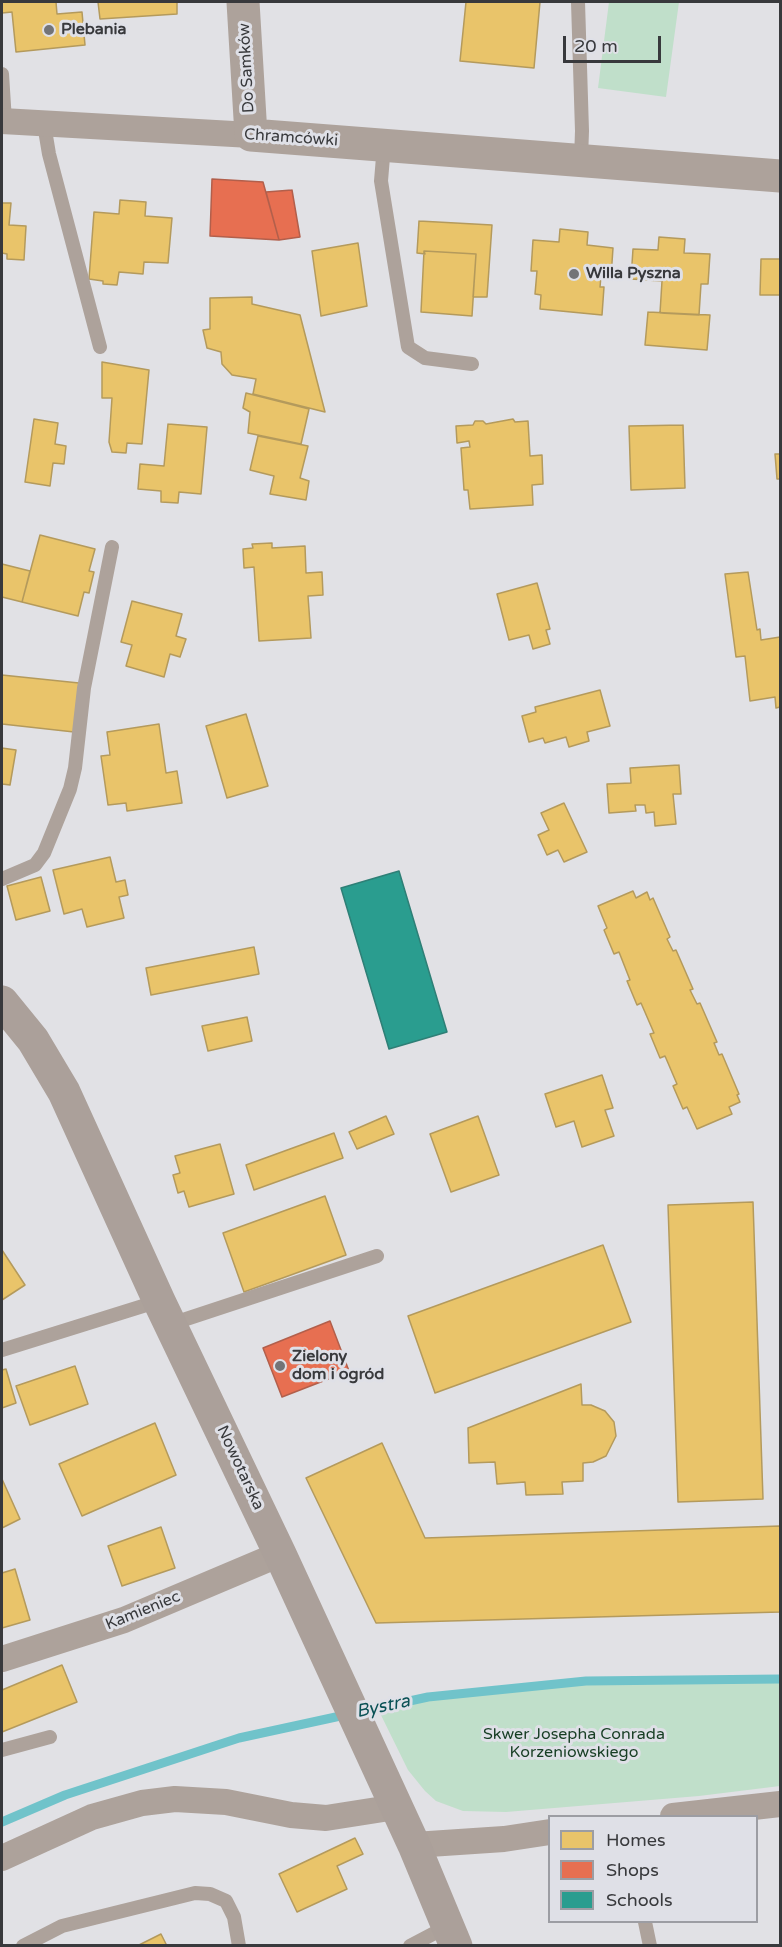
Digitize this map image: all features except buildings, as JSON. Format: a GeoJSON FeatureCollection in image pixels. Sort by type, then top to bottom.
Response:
{"type":"FeatureCollection","features":[{"type":"Feature","properties":{"kind":"main road","name":"Nowotarska"},"geometry":{"type":"LineString","coordinates":[[2,1002],[33,1040],[64,1092],[414,1845],[452,1936]]}},
{"type":"Feature","properties":{"kind":"street","name":"Do Samków"},"geometry":{"type":"LineString","coordinates":[[243,2],[251,135]]}},
{"type":"Feature","properties":{"kind":"street","name":"Chramcówki"},"geometry":{"type":"LineString","coordinates":[[3,121],[251,135],[780,176]]}},
{"type":"Feature","properties":{"kind":"street","name":"Kamieniec"},"geometry":{"type":"LineString","coordinates":[[2,1659],[124,1620],[280,1554]]}},
{"type":"Feature","properties":{"kind":"street"},"geometry":{"type":"LineString","coordinates":[[2,1858],[92,1817],[142,1803],[175,1799],[226,1802],[291,1815],[326,1818],[396,1808]]}},
{"type":"Feature","properties":{"kind":"street"},"geometry":{"type":"LineString","coordinates":[[682,1815],[780,1804]]}},
{"type":"Feature","properties":{"kind":"street"},"geometry":{"type":"LineString","coordinates":[[414,1845],[548,1833]]}},
{"type":"Feature","properties":{"kind":"lane"},"geometry":{"type":"LineString","coordinates":[[578,2],[581,159]]}},
{"type":"Feature","properties":{"kind":"lane"},"geometry":{"type":"LineString","coordinates":[[2,74],[3,121]]}},
{"type":"Feature","properties":{"kind":"lane"},"geometry":{"type":"LineString","coordinates":[[44,124],[49,154],[100,347]]}},
{"type":"Feature","properties":{"kind":"lane"},"geometry":{"type":"LineString","coordinates":[[384,145],[381,181],[408,347],[425,358],[472,364]]}},
{"type":"Feature","properties":{"kind":"lane"},"geometry":{"type":"LineString","coordinates":[[2,879],[35,865],[44,853],[70,789],[75,768],[84,688],[112,547]]}},
{"type":"Feature","properties":{"kind":"lane"},"geometry":{"type":"LineString","coordinates":[[2,1350],[165,1313],[377,1256]]}},
{"type":"Feature","properties":{"kind":"lane"},"geometry":{"type":"LineString","coordinates":[[2,1750],[50,1737]]}},
{"type":"Feature","properties":{"kind":"lane"},"geometry":{"type":"LineString","coordinates":[[23,1946],[62,1926],[195,1893],[210,1894],[226,1901],[234,1917],[239,1946]]}},
{"type":"Feature","properties":{"kind":"lane"},"geometry":{"type":"LineString","coordinates":[[645,1923],[651,1946]]}},
{"type":"Feature","properties":{"kind":"lane"},"geometry":{"type":"LineString","coordinates":[[410,1946],[452,1936]]}},
{"type":"Feature","properties":{"kind":"green space"},"geometry":{"type":"Polygon","coordinates":[[[609,2],[679,2],[666,97],[598,88],[609,2]]]}},
{"type":"Feature","properties":{"kind":"green space","name":"Skwer Josepha Conrada Korzeniowskiego"},"geometry":{"type":"Polygon","coordinates":[[[780,1679],[780,1786],[699,1796],[506,1812],[463,1811],[436,1801],[408,1770],[378,1709],[428,1697],[586,1681],[780,1679]]]}},
{"type":"Feature","properties":{"kind":"waterway","name":"Bystra"},"geometry":{"type":"LineString","coordinates":[[2,1822],[65,1795],[239,1738],[428,1697],[586,1681],[780,1679]]}},
{"type":"Feature","properties":{"kind":"place","name":"Plebania"},"geometry":{"type":"Point","coordinates":[49,30]}},
{"type":"Feature","properties":{"kind":"place","name":"Willa Pyszna"},"geometry":{"type":"Point","coordinates":[574,274]}},
{"type":"Feature","properties":{"kind":"place","name":"Zielony dom i ogród"},"geometry":{"type":"Point","coordinates":[280,1366]}}]}
